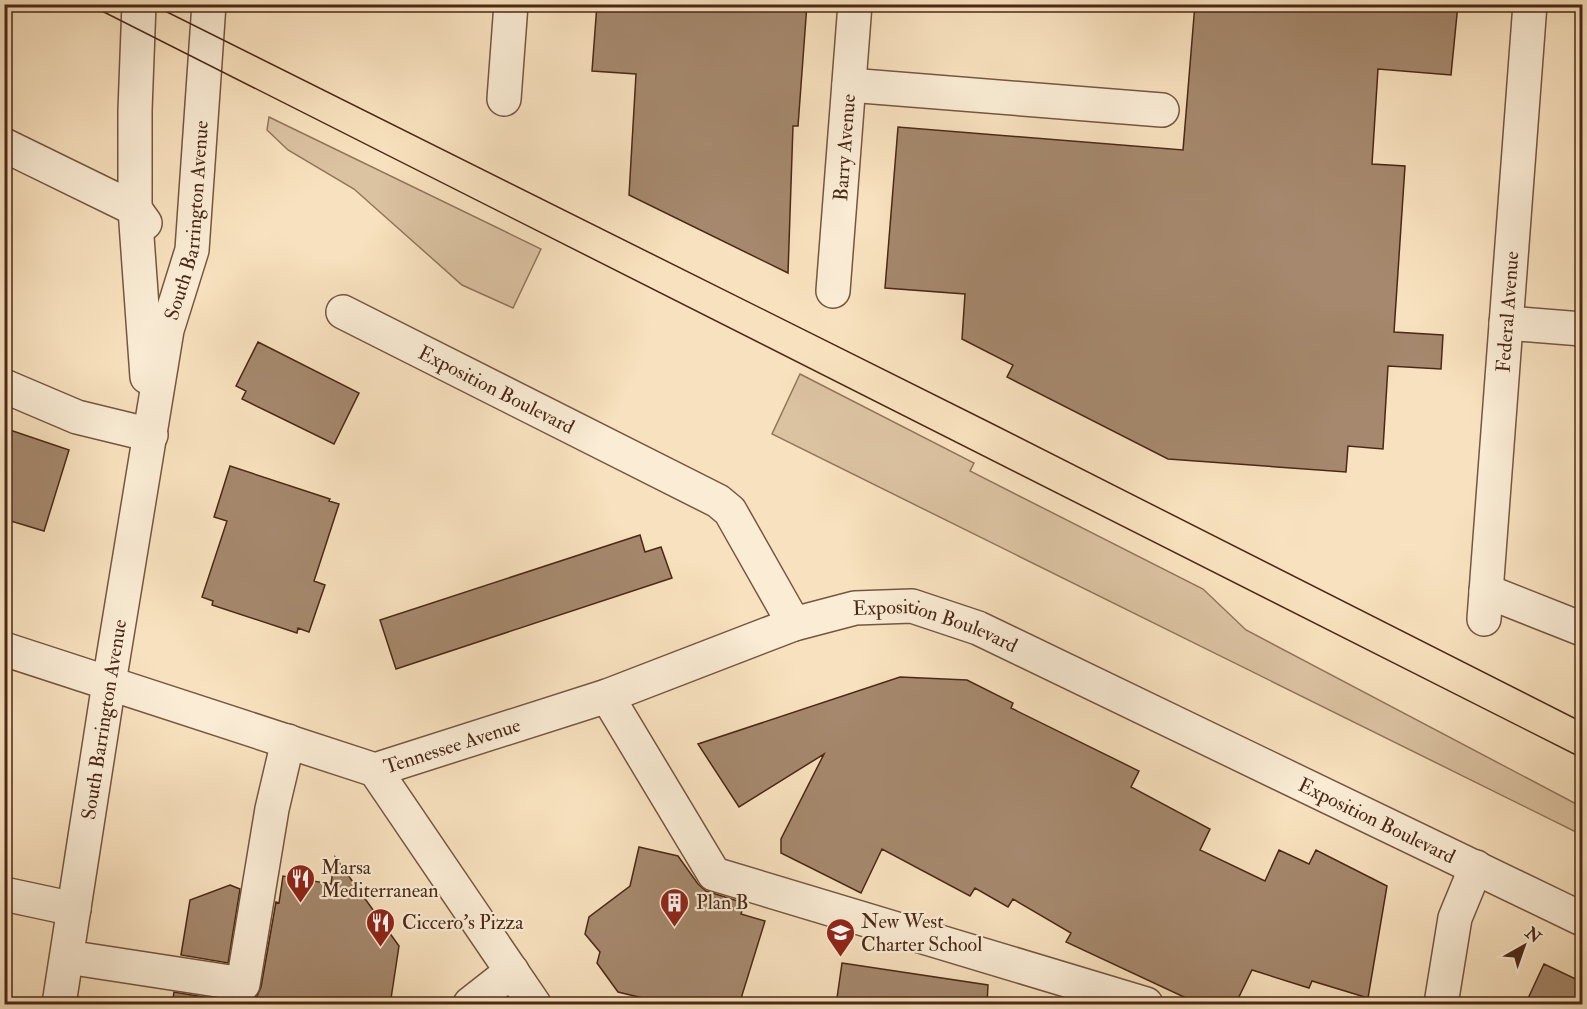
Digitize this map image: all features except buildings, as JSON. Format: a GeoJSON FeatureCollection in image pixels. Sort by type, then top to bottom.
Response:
{"type":"FeatureCollection","features":[{"type":"Feature","properties":{"kind":"street","name":"South Barrington Avenue"},"geometry":{"type":"LineString","coordinates":[[140,4],[135,110],[135,209],[151,435]]}},
{"type":"Feature","properties":{"kind":"street","name":"South Barrington Avenue"},"geometry":{"type":"LineString","coordinates":[[59,1005],[167,330],[192,250],[208,4]]}},
{"type":"Feature","properties":{"kind":"street"},"geometry":{"type":"LineString","coordinates":[[504,99],[511,4]]}},
{"type":"Feature","properties":{"kind":"street","name":"Barry Avenue"},"geometry":{"type":"LineString","coordinates":[[833,291],[855,4]]}},
{"type":"Feature","properties":{"kind":"street","name":"Federal Avenue"},"geometry":{"type":"LineString","coordinates":[[1530,4],[1485,605],[1582,629]]}},
{"type":"Feature","properties":{"kind":"street"},"geometry":{"type":"LineString","coordinates":[[849,85],[1162,110]]}},
{"type":"Feature","properties":{"kind":"street"},"geometry":{"type":"LineString","coordinates":[[4,145],[135,209],[156,239],[163,279],[167,330]]}},
{"type":"Feature","properties":{"kind":"street","name":"Exposition Boulevard"},"geometry":{"type":"LineString","coordinates":[[343,312],[718,501],[730,511],[794,624],[855,608],[912,606],[978,628],[1582,919]]}},
{"type":"Feature","properties":{"kind":"street"},"geometry":{"type":"LineString","coordinates":[[1506,323],[1582,329]]}},
{"type":"Feature","properties":{"kind":"street"},"geometry":{"type":"LineString","coordinates":[[4,386],[77,417],[151,435]]}},
{"type":"Feature","properties":{"kind":"street","name":"Tennessee Avenue"},"geometry":{"type":"LineString","coordinates":[[4,649],[375,770],[607,696],[794,624]]}},
{"type":"Feature","properties":{"kind":"street"},"geometry":{"type":"LineString","coordinates":[[607,696],[714,874],[1146,1005]]}},
{"type":"Feature","properties":{"kind":"street"},"geometry":{"type":"LineString","coordinates":[[67,957],[242,994],[272,809],[288,741]]}},
{"type":"Feature","properties":{"kind":"street"},"geometry":{"type":"LineString","coordinates":[[375,770],[534,1005]]}},
{"type":"Feature","properties":{"kind":"street"},"geometry":{"type":"LineString","coordinates":[[1441,1005],[1455,918],[1476,867]]}},
{"type":"Feature","properties":{"kind":"street"},"geometry":{"type":"LineString","coordinates":[[4,894],[74,909]]}},
{"type":"Feature","properties":{"kind":"street"},"geometry":{"type":"LineString","coordinates":[[470,1005],[512,971]]}},
{"type":"Feature","properties":{"kind":"shaded area"},"geometry":{"type":"Polygon","coordinates":[[[269,117],[541,249],[513,308],[462,285],[354,189],[288,150],[267,130],[269,117]]]}},
{"type":"Feature","properties":{"kind":"shaded area"},"geometry":{"type":"Polygon","coordinates":[[[800,374],[974,463],[970,471],[1203,589],[1246,630],[1582,807],[1582,835],[772,434],[800,374]]]}},
{"type":"Feature","properties":{"kind":"tram line"},"geometry":{"type":"LineString","coordinates":[[88,4],[1582,758]]}},
{"type":"Feature","properties":{"kind":"tram line"},"geometry":{"type":"LineString","coordinates":[[151,4],[991,423],[1582,722]]}},
{"type":"Feature","properties":{"kind":"place","name":"Marsa Mediterranean"},"geometry":{"type":"Point","coordinates":[300,904]}},
{"type":"Feature","properties":{"kind":"place","name":"Plan B"},"geometry":{"type":"Point","coordinates":[675,928]}},
{"type":"Feature","properties":{"kind":"place","name":"Ciccero's Pizza"},"geometry":{"type":"Point","coordinates":[381,948]}},
{"type":"Feature","properties":{"kind":"place","name":"New West Charter School"},"geometry":{"type":"Point","coordinates":[840,958]}}]}
